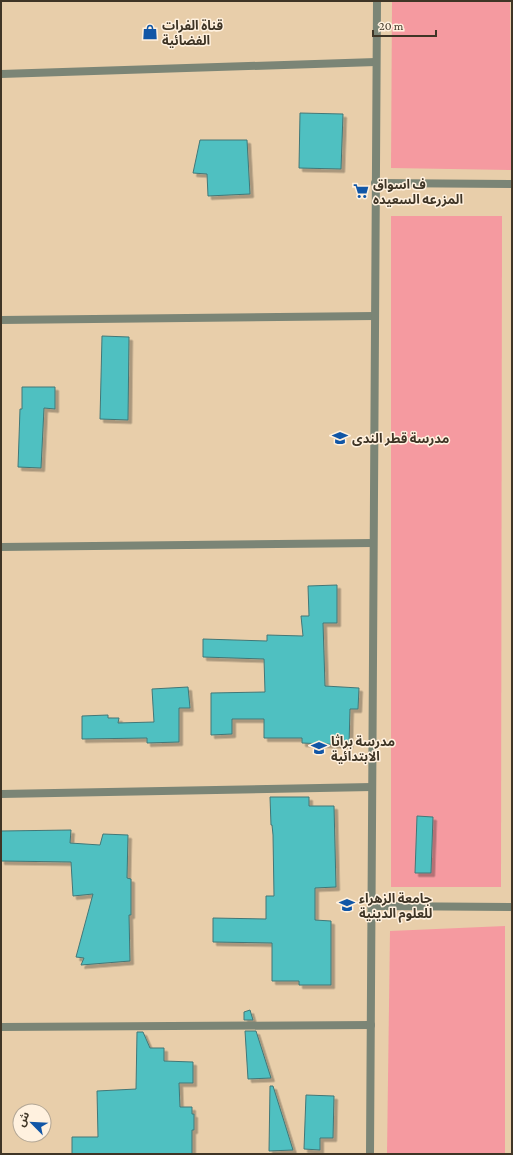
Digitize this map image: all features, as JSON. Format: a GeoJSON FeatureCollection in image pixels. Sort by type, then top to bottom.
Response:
{"type":"FeatureCollection","features":[{"type":"Feature","properties":{"kind":"street"},"geometry":{"type":"LineString","coordinates":[[370,1154],[377,1]]}},
{"type":"Feature","properties":{"kind":"street"},"geometry":{"type":"LineString","coordinates":[[1,74],[376,62]]}},
{"type":"Feature","properties":{"kind":"street"},"geometry":{"type":"LineString","coordinates":[[375,184],[512,184]]}},
{"type":"Feature","properties":{"kind":"street"},"geometry":{"type":"LineString","coordinates":[[1,320],[375,316]]}},
{"type":"Feature","properties":{"kind":"street"},"geometry":{"type":"LineString","coordinates":[[1,547],[373,543]]}},
{"type":"Feature","properties":{"kind":"street"},"geometry":{"type":"LineString","coordinates":[[1,794],[372,787]]}},
{"type":"Feature","properties":{"kind":"street"},"geometry":{"type":"LineString","coordinates":[[372,906],[512,907]]}},
{"type":"Feature","properties":{"kind":"street"},"geometry":{"type":"LineString","coordinates":[[1,1027],[371,1025]]}},
{"type":"Feature","properties":{"kind":"shaded area"},"geometry":{"type":"Polygon","coordinates":[[[392,1],[510,1],[511,170],[391,168],[392,1]]]}},
{"type":"Feature","properties":{"kind":"shaded area"},"geometry":{"type":"Polygon","coordinates":[[[391,216],[502,216],[501,887],[391,887],[391,216]]]}},
{"type":"Feature","properties":{"kind":"shaded area"},"geometry":{"type":"Polygon","coordinates":[[[505,926],[505,1154],[387,1154],[390,931],[505,926]]]}},
{"type":"Feature","properties":{"kind":"building"},"geometry":{"type":"Polygon","coordinates":[[[300,113],[343,114],[341,169],[299,168],[300,113]]]}},
{"type":"Feature","properties":{"kind":"building"},"geometry":{"type":"Polygon","coordinates":[[[200,140],[247,140],[250,194],[208,196],[207,174],[193,173],[200,140]]]}},
{"type":"Feature","properties":{"kind":"building"},"geometry":{"type":"Polygon","coordinates":[[[102,336],[129,337],[128,420],[100,419],[102,336]]]}},
{"type":"Feature","properties":{"kind":"building"},"geometry":{"type":"Polygon","coordinates":[[[22,387],[55,387],[55,409],[44,408],[41,468],[18,467],[22,387]]]}},
{"type":"Feature","properties":{"kind":"building"},"geometry":{"type":"Polygon","coordinates":[[[337,585],[337,623],[323,623],[325,686],[359,688],[358,709],[350,709],[349,745],[302,743],[302,738],[264,738],[264,719],[232,719],[232,734],[211,735],[211,693],[265,692],[264,659],[203,657],[203,639],[267,641],[267,635],[303,636],[301,616],[309,616],[308,586],[337,585]]]}},
{"type":"Feature","properties":{"kind":"building"},"geometry":{"type":"Polygon","coordinates":[[[188,687],[190,708],[179,708],[179,742],[147,743],[147,738],[82,739],[82,716],[108,715],[108,718],[119,718],[118,723],[154,722],[152,689],[188,687]]]}},
{"type":"Feature","properties":{"kind":"building"},"geometry":{"type":"Polygon","coordinates":[[[270,797],[309,797],[309,806],[334,806],[336,887],[315,888],[315,920],[331,921],[331,985],[299,985],[299,981],[272,981],[272,943],[213,942],[213,918],[266,919],[266,896],[274,896],[273,835],[271,825],[270,797]]]}},
{"type":"Feature","properties":{"kind":"building"},"geometry":{"type":"Polygon","coordinates":[[[417,816],[433,817],[431,873],[415,873],[417,816]]]}},
{"type":"Feature","properties":{"kind":"building"},"geometry":{"type":"Polygon","coordinates":[[[71,830],[70,843],[100,845],[103,834],[128,835],[127,878],[131,879],[131,915],[129,915],[130,961],[81,965],[84,958],[76,957],[93,894],[73,896],[71,862],[1,861],[1,831],[71,830]]]}},
{"type":"Feature","properties":{"kind":"building"},"geometry":{"type":"Polygon","coordinates":[[[250,1010],[253,1020],[244,1020],[244,1012],[250,1010]]]}},
{"type":"Feature","properties":{"kind":"building"},"geometry":{"type":"Polygon","coordinates":[[[245,1031],[256,1031],[271,1078],[248,1079],[245,1031]]]}},
{"type":"Feature","properties":{"kind":"building"},"geometry":{"type":"Polygon","coordinates":[[[137,1032],[143,1032],[150,1048],[164,1048],[164,1061],[193,1062],[193,1083],[179,1083],[180,1107],[192,1107],[192,1114],[194,1114],[192,1154],[72,1154],[72,1137],[98,1137],[97,1091],[136,1089],[137,1032]]]}},
{"type":"Feature","properties":{"kind":"building"},"geometry":{"type":"Polygon","coordinates":[[[270,1086],[273,1086],[293,1150],[269,1151],[270,1086]]]}},
{"type":"Feature","properties":{"kind":"building"},"geometry":{"type":"Polygon","coordinates":[[[306,1095],[334,1096],[333,1138],[320,1138],[320,1150],[304,1149],[306,1095]]]}},
{"type":"Feature","properties":{"kind":"place","name":"قناة الفرات الفضائية"},"geometry":{"type":"Point","coordinates":[150,32]}},
{"type":"Feature","properties":{"kind":"place","name":"ف اسواق المزرعه السعيده"},"geometry":{"type":"Point","coordinates":[361,191]}},
{"type":"Feature","properties":{"kind":"place","name":"مدرسة قطر الندى"},"geometry":{"type":"Point","coordinates":[340,438]}},
{"type":"Feature","properties":{"kind":"place","name":"مدرسة براثا الابتدائية"},"geometry":{"type":"Point","coordinates":[319,748]}},
{"type":"Feature","properties":{"kind":"place","name":"جامعة الزهراء للعلوم الدينية"},"geometry":{"type":"Point","coordinates":[347,905]}}]}
